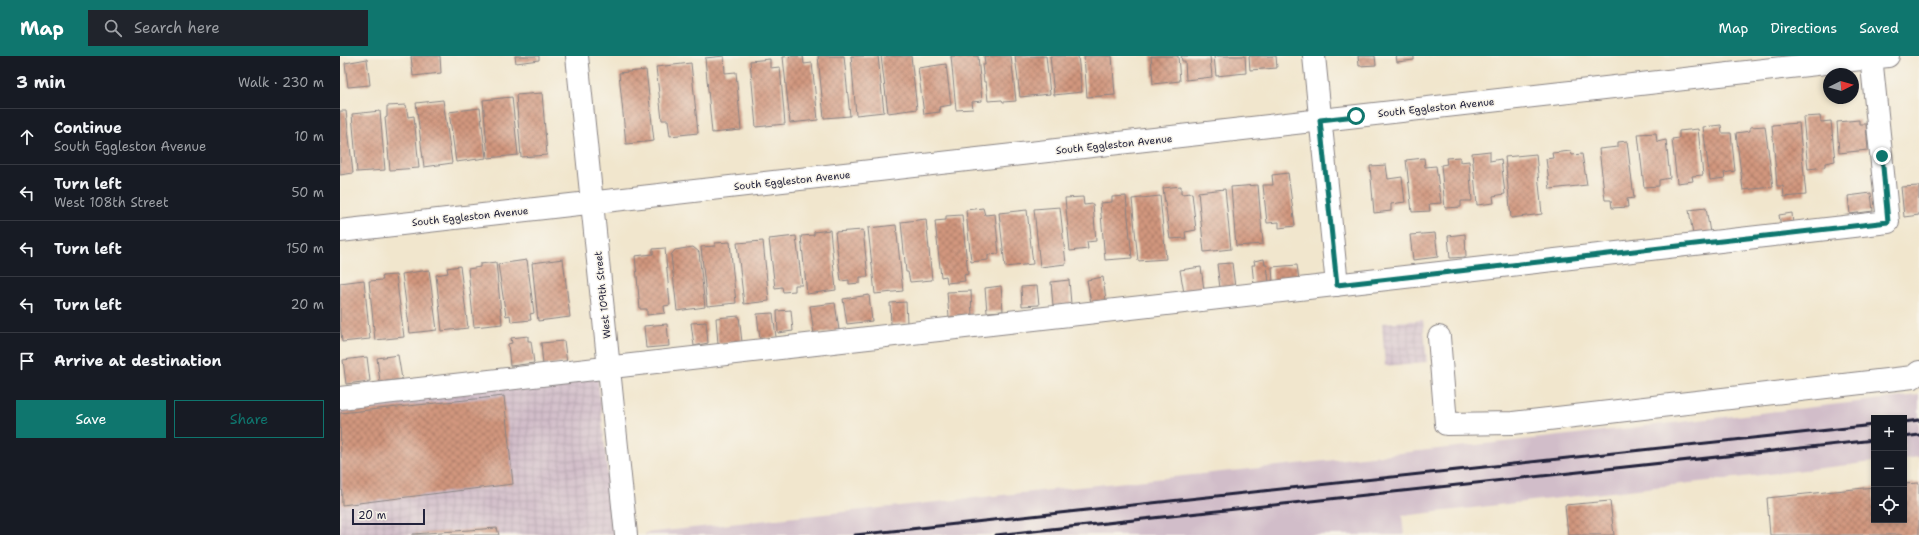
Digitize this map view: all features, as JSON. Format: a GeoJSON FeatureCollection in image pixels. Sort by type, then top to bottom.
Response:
{"type":"FeatureCollection","features":[{"type":"Feature","properties":{"kind":"street","name":"West 109th Street"},"geometry":{"type":"LineString","coordinates":[[577,56],[626,535]]}},
{"type":"Feature","properties":{"kind":"street"},"geometry":{"type":"LineString","coordinates":[[1314,56],[1337,285]]}},
{"type":"Feature","properties":{"kind":"street","name":"South Eggleston Avenue"},"geometry":{"type":"LineString","coordinates":[[340,231],[1877,57]]}},
{"type":"Feature","properties":{"kind":"street"},"geometry":{"type":"LineString","coordinates":[[340,398],[609,366],[1888,222],[1877,57]]}},
{"type":"Feature","properties":{"kind":"street"},"geometry":{"type":"LineString","coordinates":[[1439,337],[1446,424],[1512,423],[1913,377],[1919,372]]}},
{"type":"Feature","properties":{"kind":"shaded area"},"geometry":{"type":"Polygon","coordinates":[[[1423,320],[1427,362],[1385,366],[1382,323],[1423,320]]]}},
{"type":"Feature","properties":{"kind":"shaded area"},"geometry":{"type":"Polygon","coordinates":[[[597,368],[614,535],[340,535],[340,398],[597,368]]]}},
{"type":"Feature","properties":{"kind":"shaded area"},"geometry":{"type":"Polygon","coordinates":[[[1919,395],[1919,457],[1907,459],[1907,415],[1871,415],[1871,462],[1402,516],[1404,535],[645,535],[645,533],[1542,438],[1919,395]]]}},
{"type":"Feature","properties":{"kind":"building"},"geometry":{"type":"Polygon","coordinates":[[[411,56],[440,56],[441,73],[413,76],[411,56]]]}},
{"type":"Feature","properties":{"kind":"building"},"geometry":{"type":"Polygon","coordinates":[[[515,56],[539,56],[539,60],[516,63],[515,56]]]}},
{"type":"Feature","properties":{"kind":"building"},"geometry":{"type":"Polygon","coordinates":[[[724,56],[725,73],[736,72],[741,130],[712,133],[705,58],[724,56]]]}},
{"type":"Feature","properties":{"kind":"building"},"geometry":{"type":"Polygon","coordinates":[[[803,56],[804,64],[812,63],[818,120],[790,123],[783,57],[803,56]]]}},
{"type":"Feature","properties":{"kind":"building"},"geometry":{"type":"Polygon","coordinates":[[[818,56],[844,56],[850,116],[824,118],[818,56]]]}},
{"type":"Feature","properties":{"kind":"building"},"geometry":{"type":"Polygon","coordinates":[[[851,56],[878,56],[884,112],[856,115],[851,56]]]}},
{"type":"Feature","properties":{"kind":"building"},"geometry":{"type":"Polygon","coordinates":[[[881,56],[911,56],[917,109],[888,113],[881,56]]]}},
{"type":"Feature","properties":{"kind":"building"},"geometry":{"type":"Polygon","coordinates":[[[951,56],[978,56],[982,101],[972,102],[973,109],[956,110],[951,56]]]}},
{"type":"Feature","properties":{"kind":"building"},"geometry":{"type":"Polygon","coordinates":[[[984,56],[1011,56],[1016,101],[988,101],[982,65],[985,65],[984,56]]]}},
{"type":"Feature","properties":{"kind":"building"},"geometry":{"type":"Polygon","coordinates":[[[1015,56],[1046,56],[1050,94],[1020,97],[1015,56]]]}},
{"type":"Feature","properties":{"kind":"building"},"geometry":{"type":"Polygon","coordinates":[[[1050,56],[1078,56],[1082,92],[1054,95],[1050,56]]]}},
{"type":"Feature","properties":{"kind":"building"},"geometry":{"type":"Polygon","coordinates":[[[1084,56],[1112,56],[1115,95],[1087,97],[1084,56]]]}},
{"type":"Feature","properties":{"kind":"building"},"geometry":{"type":"Polygon","coordinates":[[[1151,56],[1178,56],[1180,81],[1153,84],[1151,56]]]}},
{"type":"Feature","properties":{"kind":"building"},"geometry":{"type":"Polygon","coordinates":[[[1181,56],[1210,56],[1212,77],[1186,80],[1185,61],[1182,61],[1181,56]]]}},
{"type":"Feature","properties":{"kind":"building"},"geometry":{"type":"Polygon","coordinates":[[[1214,56],[1245,56],[1246,73],[1216,76],[1214,56]]]}},
{"type":"Feature","properties":{"kind":"building"},"geometry":{"type":"Polygon","coordinates":[[[1249,56],[1276,56],[1277,68],[1250,70],[1249,56]]]}},
{"type":"Feature","properties":{"kind":"building"},"geometry":{"type":"Polygon","coordinates":[[[1358,56],[1375,56],[1376,65],[1359,66],[1358,56]]]}},
{"type":"Feature","properties":{"kind":"building"},"geometry":{"type":"Polygon","coordinates":[[[1396,56],[1414,56],[1414,60],[1397,62],[1396,56]]]}},
{"type":"Feature","properties":{"kind":"building"},"geometry":{"type":"Polygon","coordinates":[[[367,59],[370,85],[348,87],[345,63],[367,59]]]}},
{"type":"Feature","properties":{"kind":"building"},"geometry":{"type":"Polygon","coordinates":[[[770,59],[770,68],[780,67],[785,124],[756,127],[750,61],[770,59]]]}},
{"type":"Feature","properties":{"kind":"building"},"geometry":{"type":"Polygon","coordinates":[[[691,63],[698,133],[670,136],[668,120],[662,120],[656,67],[691,63]]]}},
{"type":"Feature","properties":{"kind":"building"},"geometry":{"type":"Polygon","coordinates":[[[946,64],[951,105],[939,107],[940,112],[924,114],[918,68],[946,64]]]}},
{"type":"Feature","properties":{"kind":"building"},"geometry":{"type":"Polygon","coordinates":[[[646,70],[654,141],[626,144],[619,73],[646,70]]]}},
{"type":"Feature","properties":{"kind":"building"},"geometry":{"type":"Polygon","coordinates":[[[542,93],[547,155],[521,157],[516,95],[542,93]]]}},
{"type":"Feature","properties":{"kind":"building"},"geometry":{"type":"Polygon","coordinates":[[[512,97],[518,155],[488,158],[483,100],[512,97]]]}},
{"type":"Feature","properties":{"kind":"building"},"geometry":{"type":"Polygon","coordinates":[[[443,100],[452,163],[424,167],[416,103],[443,100]]]}},
{"type":"Feature","properties":{"kind":"building"},"geometry":{"type":"Polygon","coordinates":[[[406,105],[408,117],[414,116],[419,168],[390,170],[385,118],[387,117],[387,106],[406,105]]]}},
{"type":"Feature","properties":{"kind":"building"},"geometry":{"type":"Polygon","coordinates":[[[480,108],[486,158],[456,162],[449,112],[480,108]]]}},
{"type":"Feature","properties":{"kind":"building"},"geometry":{"type":"Polygon","coordinates":[[[340,111],[346,111],[353,173],[340,175],[340,111]]]}},
{"type":"Feature","properties":{"kind":"building"},"geometry":{"type":"Polygon","coordinates":[[[380,111],[385,170],[357,172],[352,114],[380,111]]]}},
{"type":"Feature","properties":{"kind":"building"},"geometry":{"type":"Polygon","coordinates":[[[1820,116],[1821,122],[1831,121],[1835,161],[1825,163],[1825,167],[1808,169],[1803,117],[1820,116]]]}},
{"type":"Feature","properties":{"kind":"building"},"geometry":{"type":"Polygon","coordinates":[[[1859,120],[1859,124],[1866,124],[1868,150],[1839,153],[1837,122],[1859,120]]]}},
{"type":"Feature","properties":{"kind":"building"},"geometry":{"type":"Polygon","coordinates":[[[1799,123],[1806,195],[1784,197],[1783,186],[1777,186],[1772,125],[1799,123]]]}},
{"type":"Feature","properties":{"kind":"building"},"geometry":{"type":"Polygon","coordinates":[[[1721,125],[1722,133],[1731,133],[1735,171],[1724,173],[1725,178],[1710,180],[1703,127],[1721,125]]]}},
{"type":"Feature","properties":{"kind":"building"},"geometry":{"type":"Polygon","coordinates":[[[1765,126],[1773,187],[1743,190],[1736,133],[1750,131],[1750,127],[1765,126]]]}},
{"type":"Feature","properties":{"kind":"building"},"geometry":{"type":"Polygon","coordinates":[[[1698,129],[1703,175],[1692,176],[1693,181],[1677,183],[1672,139],[1679,138],[1679,131],[1698,129]]]}},
{"type":"Feature","properties":{"kind":"building"},"geometry":{"type":"Polygon","coordinates":[[[1656,133],[1657,142],[1666,140],[1670,178],[1659,180],[1659,186],[1644,187],[1638,134],[1656,133]]]}},
{"type":"Feature","properties":{"kind":"building"},"geometry":{"type":"Polygon","coordinates":[[[1627,141],[1634,198],[1627,199],[1628,207],[1612,208],[1611,200],[1605,200],[1599,149],[1618,147],[1618,142],[1627,141]]]}},
{"type":"Feature","properties":{"kind":"building"},"geometry":{"type":"Polygon","coordinates":[[[1490,151],[1490,161],[1501,159],[1505,194],[1493,196],[1494,203],[1477,205],[1472,153],[1490,151]]]}},
{"type":"Feature","properties":{"kind":"building"},"geometry":{"type":"Polygon","coordinates":[[[1571,151],[1572,155],[1582,154],[1587,185],[1550,189],[1546,159],[1553,158],[1552,153],[1571,151]]]}},
{"type":"Feature","properties":{"kind":"building"},"geometry":{"type":"Polygon","coordinates":[[[1536,154],[1542,214],[1511,218],[1505,157],[1536,154]]]}},
{"type":"Feature","properties":{"kind":"building"},"geometry":{"type":"Polygon","coordinates":[[[1460,157],[1460,162],[1469,161],[1472,201],[1461,201],[1461,207],[1445,208],[1441,165],[1447,164],[1446,158],[1460,157]]]}},
{"type":"Feature","properties":{"kind":"building"},"geometry":{"type":"Polygon","coordinates":[[[1424,158],[1425,167],[1436,166],[1441,203],[1429,204],[1430,211],[1412,212],[1406,160],[1424,158]]]}},
{"type":"Feature","properties":{"kind":"building"},"geometry":{"type":"Polygon","coordinates":[[[1386,165],[1388,179],[1402,177],[1405,202],[1391,204],[1391,211],[1374,213],[1370,166],[1386,165]]]}},
{"type":"Feature","properties":{"kind":"building"},"geometry":{"type":"Polygon","coordinates":[[[1288,173],[1295,226],[1279,228],[1279,222],[1267,223],[1263,185],[1273,185],[1272,175],[1288,173]]]}},
{"type":"Feature","properties":{"kind":"building"},"geometry":{"type":"Polygon","coordinates":[[[1258,185],[1263,244],[1236,246],[1231,187],[1258,185]]]}},
{"type":"Feature","properties":{"kind":"building"},"geometry":{"type":"Polygon","coordinates":[[[1181,186],[1181,194],[1192,193],[1196,230],[1185,232],[1186,238],[1170,239],[1163,188],[1181,186]]]}},
{"type":"Feature","properties":{"kind":"building"},"geometry":{"type":"Polygon","coordinates":[[[1919,186],[1919,215],[1904,217],[1901,187],[1919,186]]]}},
{"type":"Feature","properties":{"kind":"building"},"geometry":{"type":"Polygon","coordinates":[[[1225,189],[1231,249],[1204,252],[1198,192],[1225,189]]]}},
{"type":"Feature","properties":{"kind":"building"},"geometry":{"type":"Polygon","coordinates":[[[1871,193],[1873,211],[1850,214],[1848,196],[1871,193]]]}},
{"type":"Feature","properties":{"kind":"building"},"geometry":{"type":"Polygon","coordinates":[[[1126,196],[1132,258],[1105,260],[1100,203],[1112,202],[1112,197],[1126,196]]]}},
{"type":"Feature","properties":{"kind":"building"},"geometry":{"type":"Polygon","coordinates":[[[1160,196],[1166,259],[1138,261],[1132,199],[1160,196]]]}},
{"type":"Feature","properties":{"kind":"building"},"geometry":{"type":"Polygon","coordinates":[[[1083,197],[1084,205],[1093,204],[1096,241],[1087,242],[1088,249],[1070,251],[1065,198],[1083,197]]]}},
{"type":"Feature","properties":{"kind":"building"},"geometry":{"type":"Polygon","coordinates":[[[1060,207],[1066,264],[1040,267],[1034,209],[1060,207]]]}},
{"type":"Feature","properties":{"kind":"building"},"geometry":{"type":"Polygon","coordinates":[[[983,208],[985,215],[995,214],[999,254],[988,255],[988,260],[971,262],[966,210],[983,208]]]}},
{"type":"Feature","properties":{"kind":"building"},"geometry":{"type":"Polygon","coordinates":[[[1706,208],[1710,233],[1693,235],[1689,210],[1706,208]]]}},
{"type":"Feature","properties":{"kind":"building"},"geometry":{"type":"Polygon","coordinates":[[[1027,210],[1033,264],[1005,267],[999,213],[1027,210]]]}},
{"type":"Feature","properties":{"kind":"building"},"geometry":{"type":"Polygon","coordinates":[[[1792,213],[1793,225],[1781,227],[1779,215],[1792,213]]]}},
{"type":"Feature","properties":{"kind":"building"},"geometry":{"type":"Polygon","coordinates":[[[962,215],[968,274],[964,275],[965,281],[947,283],[946,276],[941,277],[935,221],[946,220],[946,216],[962,215]]]}},
{"type":"Feature","properties":{"kind":"building"},"geometry":{"type":"Polygon","coordinates":[[[926,219],[932,280],[910,282],[908,272],[906,272],[901,222],[926,219]]]}},
{"type":"Feature","properties":{"kind":"building"},"geometry":{"type":"Polygon","coordinates":[[[896,225],[903,291],[875,294],[868,228],[896,225]]]}},
{"type":"Feature","properties":{"kind":"building"},"geometry":{"type":"Polygon","coordinates":[[[830,230],[836,290],[807,294],[801,236],[814,235],[814,232],[830,230]]]}},
{"type":"Feature","properties":{"kind":"building"},"geometry":{"type":"Polygon","coordinates":[[[863,230],[868,277],[860,277],[860,283],[849,284],[849,280],[841,281],[835,232],[863,230]]]}},
{"type":"Feature","properties":{"kind":"building"},"geometry":{"type":"Polygon","coordinates":[[[1435,233],[1438,257],[1413,260],[1410,235],[1435,233]]]}},
{"type":"Feature","properties":{"kind":"building"},"geometry":{"type":"Polygon","coordinates":[[[1465,234],[1466,257],[1450,258],[1448,236],[1465,234]]]}},
{"type":"Feature","properties":{"kind":"building"},"geometry":{"type":"Polygon","coordinates":[[[796,236],[802,285],[795,285],[795,291],[783,292],[782,287],[775,288],[769,239],[796,236]]]}},
{"type":"Feature","properties":{"kind":"building"},"geometry":{"type":"Polygon","coordinates":[[[763,241],[769,301],[744,304],[737,243],[763,241]]]}},
{"type":"Feature","properties":{"kind":"building"},"geometry":{"type":"Polygon","coordinates":[[[730,242],[736,303],[707,306],[701,247],[715,246],[715,243],[730,242]]]}},
{"type":"Feature","properties":{"kind":"building"},"geometry":{"type":"Polygon","coordinates":[[[693,247],[699,252],[705,307],[677,311],[671,255],[675,250],[693,247]]]}},
{"type":"Feature","properties":{"kind":"building"},"geometry":{"type":"Polygon","coordinates":[[[665,248],[670,305],[664,306],[665,313],[647,315],[647,309],[640,309],[635,256],[653,254],[653,249],[665,248]]]}},
{"type":"Feature","properties":{"kind":"building"},"geometry":{"type":"Polygon","coordinates":[[[563,259],[570,317],[538,321],[532,263],[563,259]]]}},
{"type":"Feature","properties":{"kind":"building"},"geometry":{"type":"Polygon","coordinates":[[[1264,259],[1265,265],[1267,265],[1269,283],[1254,285],[1252,265],[1255,265],[1254,261],[1264,259]]]}},
{"type":"Feature","properties":{"kind":"building"},"geometry":{"type":"Polygon","coordinates":[[[527,260],[534,313],[530,314],[531,320],[511,322],[510,315],[506,316],[498,264],[527,260]]]}},
{"type":"Feature","properties":{"kind":"building"},"geometry":{"type":"Polygon","coordinates":[[[496,262],[502,324],[474,327],[468,269],[480,267],[480,264],[496,262]]]}},
{"type":"Feature","properties":{"kind":"building"},"geometry":{"type":"Polygon","coordinates":[[[1232,263],[1235,287],[1220,288],[1217,264],[1232,263]]]}},
{"type":"Feature","properties":{"kind":"building"},"geometry":{"type":"Polygon","coordinates":[[[1297,265],[1299,280],[1273,283],[1272,267],[1297,265]]]}},
{"type":"Feature","properties":{"kind":"building"},"geometry":{"type":"Polygon","coordinates":[[[460,266],[468,328],[442,331],[436,275],[448,273],[447,268],[460,266]]]}},
{"type":"Feature","properties":{"kind":"building"},"geometry":{"type":"Polygon","coordinates":[[[1201,267],[1204,290],[1184,293],[1180,270],[1201,267]]]}},
{"type":"Feature","properties":{"kind":"building"},"geometry":{"type":"Polygon","coordinates":[[[429,270],[437,330],[410,333],[402,274],[429,270]]]}},
{"type":"Feature","properties":{"kind":"building"},"geometry":{"type":"Polygon","coordinates":[[[396,275],[404,337],[375,340],[369,281],[383,280],[382,276],[396,275]]]}},
{"type":"Feature","properties":{"kind":"building"},"geometry":{"type":"Polygon","coordinates":[[[1103,277],[1106,300],[1091,303],[1087,280],[1103,277]]]}},
{"type":"Feature","properties":{"kind":"building"},"geometry":{"type":"Polygon","coordinates":[[[364,280],[370,339],[342,342],[340,323],[340,283],[364,280]]]}},
{"type":"Feature","properties":{"kind":"building"},"geometry":{"type":"Polygon","coordinates":[[[1069,280],[1071,304],[1053,306],[1051,282],[1069,280]]]}},
{"type":"Feature","properties":{"kind":"building"},"geometry":{"type":"Polygon","coordinates":[[[1001,286],[1003,311],[987,312],[985,288],[1001,286]]]}},
{"type":"Feature","properties":{"kind":"building"},"geometry":{"type":"Polygon","coordinates":[[[1037,286],[1039,305],[1022,306],[1021,287],[1037,286]]]}},
{"type":"Feature","properties":{"kind":"building"},"geometry":{"type":"Polygon","coordinates":[[[971,291],[972,315],[949,317],[947,292],[971,291]]]}},
{"type":"Feature","properties":{"kind":"building"},"geometry":{"type":"Polygon","coordinates":[[[869,295],[872,321],[847,324],[843,299],[869,295]]]}},
{"type":"Feature","properties":{"kind":"building"},"geometry":{"type":"Polygon","coordinates":[[[906,302],[907,323],[891,324],[890,303],[906,302]]]}},
{"type":"Feature","properties":{"kind":"building"},"geometry":{"type":"Polygon","coordinates":[[[835,303],[839,330],[814,334],[810,306],[835,303]]]}},
{"type":"Feature","properties":{"kind":"building"},"geometry":{"type":"Polygon","coordinates":[[[791,310],[793,331],[778,333],[777,311],[791,310]]]}},
{"type":"Feature","properties":{"kind":"building"},"geometry":{"type":"Polygon","coordinates":[[[773,313],[776,337],[760,339],[757,314],[773,313]]]}},
{"type":"Feature","properties":{"kind":"building"},"geometry":{"type":"Polygon","coordinates":[[[739,316],[742,342],[718,344],[716,318],[739,316]]]}},
{"type":"Feature","properties":{"kind":"building"},"geometry":{"type":"Polygon","coordinates":[[[706,322],[708,343],[694,346],[691,323],[706,322]]]}},
{"type":"Feature","properties":{"kind":"building"},"geometry":{"type":"Polygon","coordinates":[[[667,324],[669,346],[646,348],[644,326],[667,324]]]}},
{"type":"Feature","properties":{"kind":"building"},"geometry":{"type":"Polygon","coordinates":[[[528,336],[528,341],[531,341],[534,363],[510,366],[508,344],[512,343],[511,338],[528,336]]]}},
{"type":"Feature","properties":{"kind":"building"},"geometry":{"type":"Polygon","coordinates":[[[564,341],[567,363],[543,365],[541,343],[564,341]]]}},
{"type":"Feature","properties":{"kind":"building"},"geometry":{"type":"Polygon","coordinates":[[[398,355],[402,379],[380,382],[377,358],[398,355]]]}},
{"type":"Feature","properties":{"kind":"building"},"geometry":{"type":"Polygon","coordinates":[[[367,357],[370,381],[346,384],[343,360],[367,357]]]}},
{"type":"Feature","properties":{"kind":"building"},"geometry":{"type":"Polygon","coordinates":[[[504,396],[513,484],[342,505],[340,413],[504,396]]]}},
{"type":"Feature","properties":{"kind":"building"},"geometry":{"type":"Polygon","coordinates":[[[1919,483],[1919,535],[1770,535],[1767,498],[1871,487],[1871,523],[1907,523],[1907,484],[1919,483]]]}},
{"type":"Feature","properties":{"kind":"building"},"geometry":{"type":"Polygon","coordinates":[[[1610,501],[1614,535],[1568,535],[1565,505],[1610,501]]]}},
{"type":"Feature","properties":{"kind":"building"},"geometry":{"type":"Polygon","coordinates":[[[497,528],[499,535],[413,535],[413,534],[497,528]]]}},
{"type":"Feature","properties":{"kind":"railway"},"geometry":{"type":"LineString","coordinates":[[1907,422],[1919,420]]}},
{"type":"Feature","properties":{"kind":"railway"},"geometry":{"type":"LineString","coordinates":[[855,535],[1871,425]]}},
{"type":"Feature","properties":{"kind":"railway"},"geometry":{"type":"LineString","coordinates":[[1907,437],[1919,435]]}},
{"type":"Feature","properties":{"kind":"railway"},"geometry":{"type":"LineString","coordinates":[[996,535],[1871,440]]}},
{"type":"Feature","properties":{"kind":"route"},"geometry":{"type":"LineString","coordinates":[[1356,116],[1320,120],[1337,285],[1888,222],[1882,156]]}}]}
